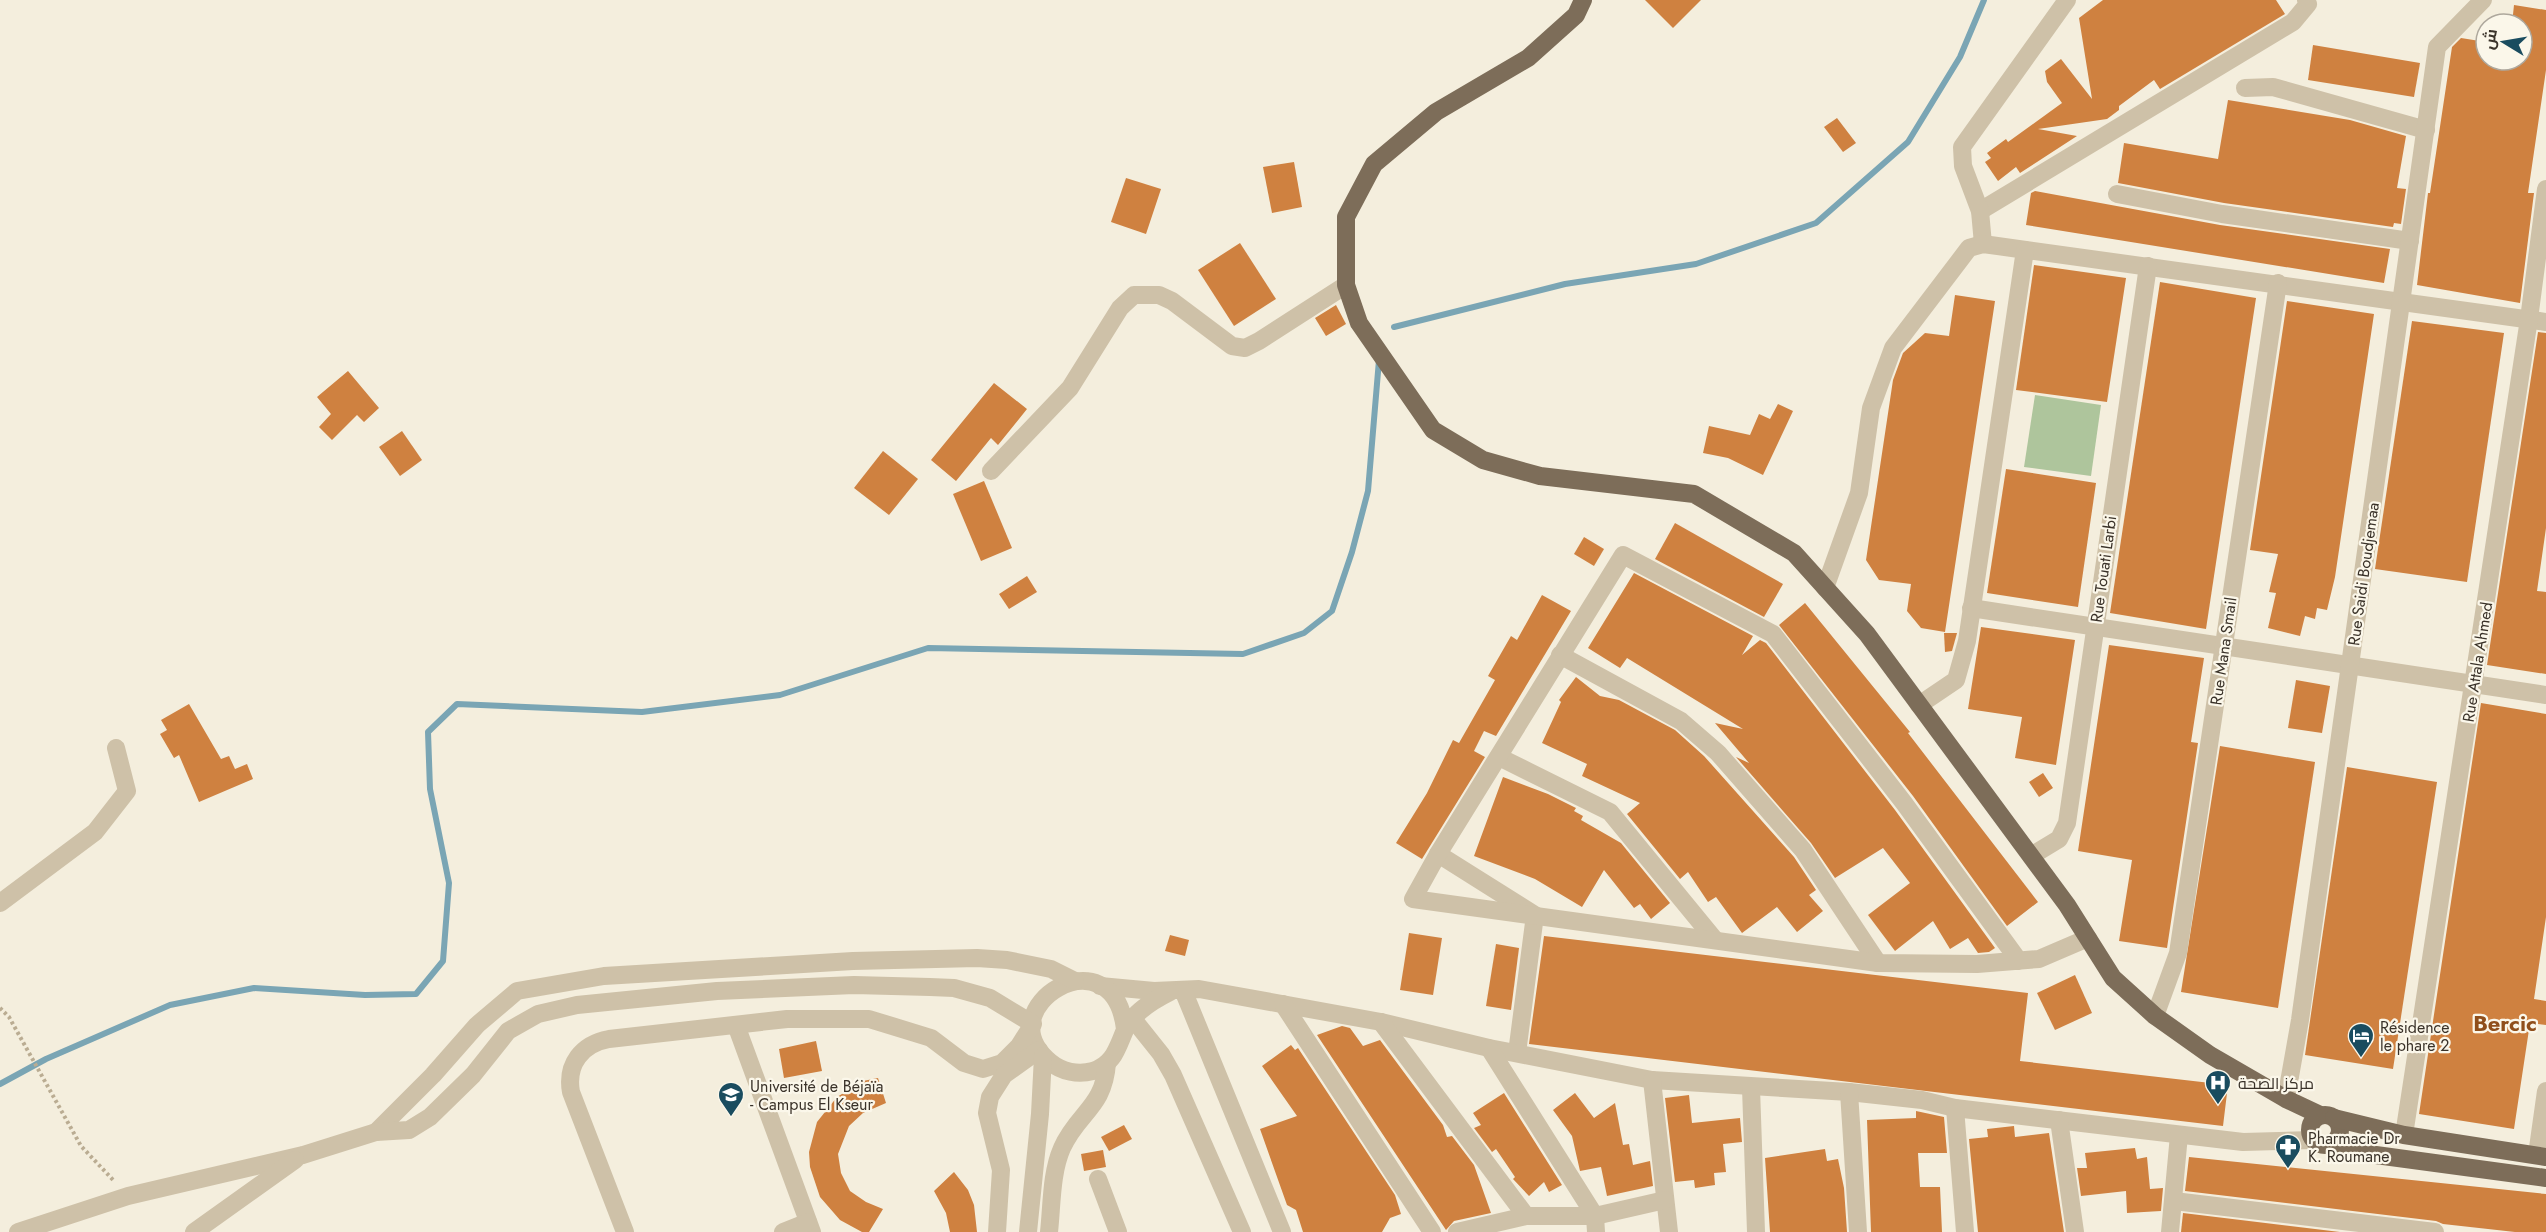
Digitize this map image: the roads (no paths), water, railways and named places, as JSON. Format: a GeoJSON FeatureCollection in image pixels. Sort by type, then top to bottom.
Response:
{"type":"FeatureCollection","features":[{"type":"Feature","properties":{"kind":"main road"},"geometry":{"type":"LineString","coordinates":[[1583,0],[1576,15],[1528,58],[1436,112],[1374,164],[1346,217],[1346,285],[1359,323],[1433,430],[1483,460],[1540,476],[1694,494],[1794,553],[1867,634],[2031,856],[2113,978],[2155,1016],[2210,1055],[2286,1099],[2327,1116],[2404,1135],[2542,1156]]}},
{"type":"Feature","properties":{"kind":"main road"},"geometry":{"type":"LineString","coordinates":[[2321,1143],[2336,1141],[2340,1133],[2339,1125],[2327,1116]]}},
{"type":"Feature","properties":{"kind":"main road"},"geometry":{"type":"LineString","coordinates":[[2327,1116],[2310,1126],[2321,1143],[2361,1153],[2546,1178]]}},
{"type":"Feature","properties":{"kind":"street"},"geometry":{"type":"LineString","coordinates":[[1983,244],[1980,211],[1963,166],[1962,147],[2067,0]]}},
{"type":"Feature","properties":{"kind":"street"},"geometry":{"type":"LineString","coordinates":[[1980,211],[2293,22],[2308,4],[2306,0]]}},
{"type":"Feature","properties":{"kind":"street","name":"Rue Saidi Boudjemaa"},"geometry":{"type":"LineString","coordinates":[[2286,1099],[2300,1020],[2437,48],[2484,0]]}},
{"type":"Feature","properties":{"kind":"street"},"geometry":{"type":"LineString","coordinates":[[2245,88],[2273,87],[2426,130]]}},
{"type":"Feature","properties":{"kind":"street","name":"Rue Attala Ahmed"},"geometry":{"type":"LineString","coordinates":[[2404,1135],[2473,684],[2538,320],[2546,189]]}},
{"type":"Feature","properties":{"kind":"street"},"geometry":{"type":"LineString","coordinates":[[2117,194],[2222,214],[2410,241]]}},
{"type":"Feature","properties":{"kind":"street"},"geometry":{"type":"LineString","coordinates":[[1825,588],[1859,493],[1871,408],[1893,348],[1969,248],[1983,244],[2025,249],[2538,320]]}},
{"type":"Feature","properties":{"kind":"street"},"geometry":{"type":"LineString","coordinates":[[1919,705],[1956,680],[1967,641],[2025,249]]}},
{"type":"Feature","properties":{"kind":"street","name":"Rue Touati Larbi"},"geometry":{"type":"LineString","coordinates":[[2031,856],[2059,839],[2067,823],[2148,266]]}},
{"type":"Feature","properties":{"kind":"street","name":"Rue Mana Smail"},"geometry":{"type":"LineString","coordinates":[[2155,1016],[2178,953],[2278,283]]}},
{"type":"Feature","properties":{"kind":"street"},"geometry":{"type":"LineString","coordinates":[[991,471],[1070,388],[1120,308],[1134,295],[1159,295],[1172,301],[1232,346],[1245,348],[1346,285]]}},
{"type":"Feature","properties":{"kind":"street"},"geometry":{"type":"LineString","coordinates":[[2019,961],[1905,803],[1773,634],[1623,555],[1438,854],[1413,899],[1878,963],[1977,964],[2019,961],[2039,959],[2088,938]]}},
{"type":"Feature","properties":{"kind":"street"},"geometry":{"type":"LineString","coordinates":[[1971,608],[2546,695]]}},
{"type":"Feature","properties":{"kind":"street"},"geometry":{"type":"LineString","coordinates":[[1560,655],[1681,720],[1718,753],[1803,850],[1878,963]]}},
{"type":"Feature","properties":{"kind":"street"},"geometry":{"type":"LineString","coordinates":[[0,903],[95,832],[127,790],[116,748]]}},
{"type":"Feature","properties":{"kind":"street"},"geometry":{"type":"LineString","coordinates":[[1499,757],[1610,812],[1715,940]]}},
{"type":"Feature","properties":{"kind":"street"},"geometry":{"type":"LineString","coordinates":[[1438,854],[1535,915]]}},
{"type":"Feature","properties":{"kind":"street"},"geometry":{"type":"LineString","coordinates":[[1516,1053],[1535,915]]}},
{"type":"Feature","properties":{"kind":"street"},"geometry":{"type":"LineString","coordinates":[[376,1132],[477,1025],[517,991],[604,976],[853,961],[976,958],[1007,960],[1051,969],[1075,981],[1100,986],[1177,991],[1199,989],[1283,1004],[1381,1022],[1489,1048],[1652,1080],[1750,1088],[1849,1092],[1922,1100],[1955,1108],[2243,1143],[2321,1143]]}},
{"type":"Feature","properties":{"kind":"street"},"geometry":{"type":"LineString","coordinates":[[625,1232],[569,1082],[574,1061],[581,1052],[598,1041],[787,1019],[869,1019],[931,1038],[964,1064],[983,1069],[1002,1063],[1019,1046],[1033,1024],[1041,1000],[1056,987],[1075,981]]}},
{"type":"Feature","properties":{"kind":"street"},"geometry":{"type":"LineString","coordinates":[[18,1232],[128,1196],[303,1155],[376,1132],[409,1130],[430,1117],[472,1075],[508,1031],[538,1014],[577,1005],[717,991],[854,985],[954,988],[990,998],[1033,1024],[1041,1053],[1040,1114],[1028,1232]]}},
{"type":"Feature","properties":{"kind":"street"},"geometry":{"type":"LineString","coordinates":[[1100,986],[1119,1004],[1129,1024],[1161,1054],[1173,1075],[1242,1232]]}},
{"type":"Feature","properties":{"kind":"street"},"geometry":{"type":"LineString","coordinates":[[1041,1053],[1061,1070],[1073,1073],[1096,1070],[1116,1054],[1129,1024],[1157,998],[1177,991]]}},
{"type":"Feature","properties":{"kind":"street"},"geometry":{"type":"LineString","coordinates":[[1177,991],[1282,1232]]}},
{"type":"Feature","properties":{"kind":"street"},"geometry":{"type":"LineString","coordinates":[[1283,1004],[1432,1232]]}},
{"type":"Feature","properties":{"kind":"street"},"geometry":{"type":"LineString","coordinates":[[1381,1022],[1526,1216]]}},
{"type":"Feature","properties":{"kind":"street"},"geometry":{"type":"LineString","coordinates":[[736,1025],[810,1227],[783,1232]]}},
{"type":"Feature","properties":{"kind":"street"},"geometry":{"type":"LineString","coordinates":[[1489,1048],[1596,1224]]}},
{"type":"Feature","properties":{"kind":"street"},"geometry":{"type":"LineString","coordinates":[[997,1232],[1001,1170],[987,1113],[990,1097],[1004,1075],[1041,1053]]}},
{"type":"Feature","properties":{"kind":"street"},"geometry":{"type":"LineString","coordinates":[[1049,1232],[1060,1151],[1073,1129],[1102,1093],[1107,1063]]}},
{"type":"Feature","properties":{"kind":"street"},"geometry":{"type":"LineString","coordinates":[[1652,1080],[1669,1232]]}},
{"type":"Feature","properties":{"kind":"street"},"geometry":{"type":"LineString","coordinates":[[1750,1088],[1756,1232]]}},
{"type":"Feature","properties":{"kind":"street"},"geometry":{"type":"LineString","coordinates":[[2542,1156],[2546,1091]]}},
{"type":"Feature","properties":{"kind":"street"},"geometry":{"type":"LineString","coordinates":[[1849,1092],[1858,1232]]}},
{"type":"Feature","properties":{"kind":"street"},"geometry":{"type":"LineString","coordinates":[[1955,1108],[1965,1232]]}},
{"type":"Feature","properties":{"kind":"street"},"geometry":{"type":"LineString","coordinates":[[2059,1119],[2075,1232]]}},
{"type":"Feature","properties":{"kind":"street"},"geometry":{"type":"LineString","coordinates":[[2170,1232],[2179,1135]]}},
{"type":"Feature","properties":{"kind":"street"},"geometry":{"type":"LineString","coordinates":[[194,1232],[303,1155]]}},
{"type":"Feature","properties":{"kind":"street"},"geometry":{"type":"LineString","coordinates":[[1098,1179],[1118,1232]]}},
{"type":"Feature","properties":{"kind":"street"},"geometry":{"type":"LineString","coordinates":[[1457,1232],[1526,1216],[1596,1224],[1665,1200]]}},
{"type":"Feature","properties":{"kind":"street"},"geometry":{"type":"LineString","coordinates":[[2174,1201],[2435,1232]]}},
{"type":"Feature","properties":{"kind":"waterway"},"geometry":{"type":"LineString","coordinates":[[1394,327],[1565,284],[1696,264],[1816,223],[1908,142],[1960,57],[1984,0]]}},
{"type":"Feature","properties":{"kind":"waterway"},"geometry":{"type":"LineString","coordinates":[[0,1084],[46,1059],[170,1005],[254,988],[365,995],[416,994],[443,961],[449,883],[430,789],[428,732],[457,704],[642,712],[780,695],[928,648],[1243,654],[1304,633],[1332,611],[1352,552],[1368,491],[1379,360]]}},
{"type":"Feature","properties":{"kind":"place","name":"Résidence le phare 2"},"geometry":{"type":"Point","coordinates":[2361,1059]}},
{"type":"Feature","properties":{"kind":"place","name":"مركز الصحة"},"geometry":{"type":"Point","coordinates":[2218,1106]}},
{"type":"Feature","properties":{"kind":"place","name":"Université de Béjaïa - Campus El Kseur"},"geometry":{"type":"Point","coordinates":[731,1118]}},
{"type":"Feature","properties":{"kind":"place","name":"Pharmacie Dr K. Roumane"},"geometry":{"type":"Point","coordinates":[2288,1170]}},
{"type":"Feature","properties":{"kind":"district","name":"Bercic"},"geometry":{"type":"Point","coordinates":[2505,1023]}}]}
